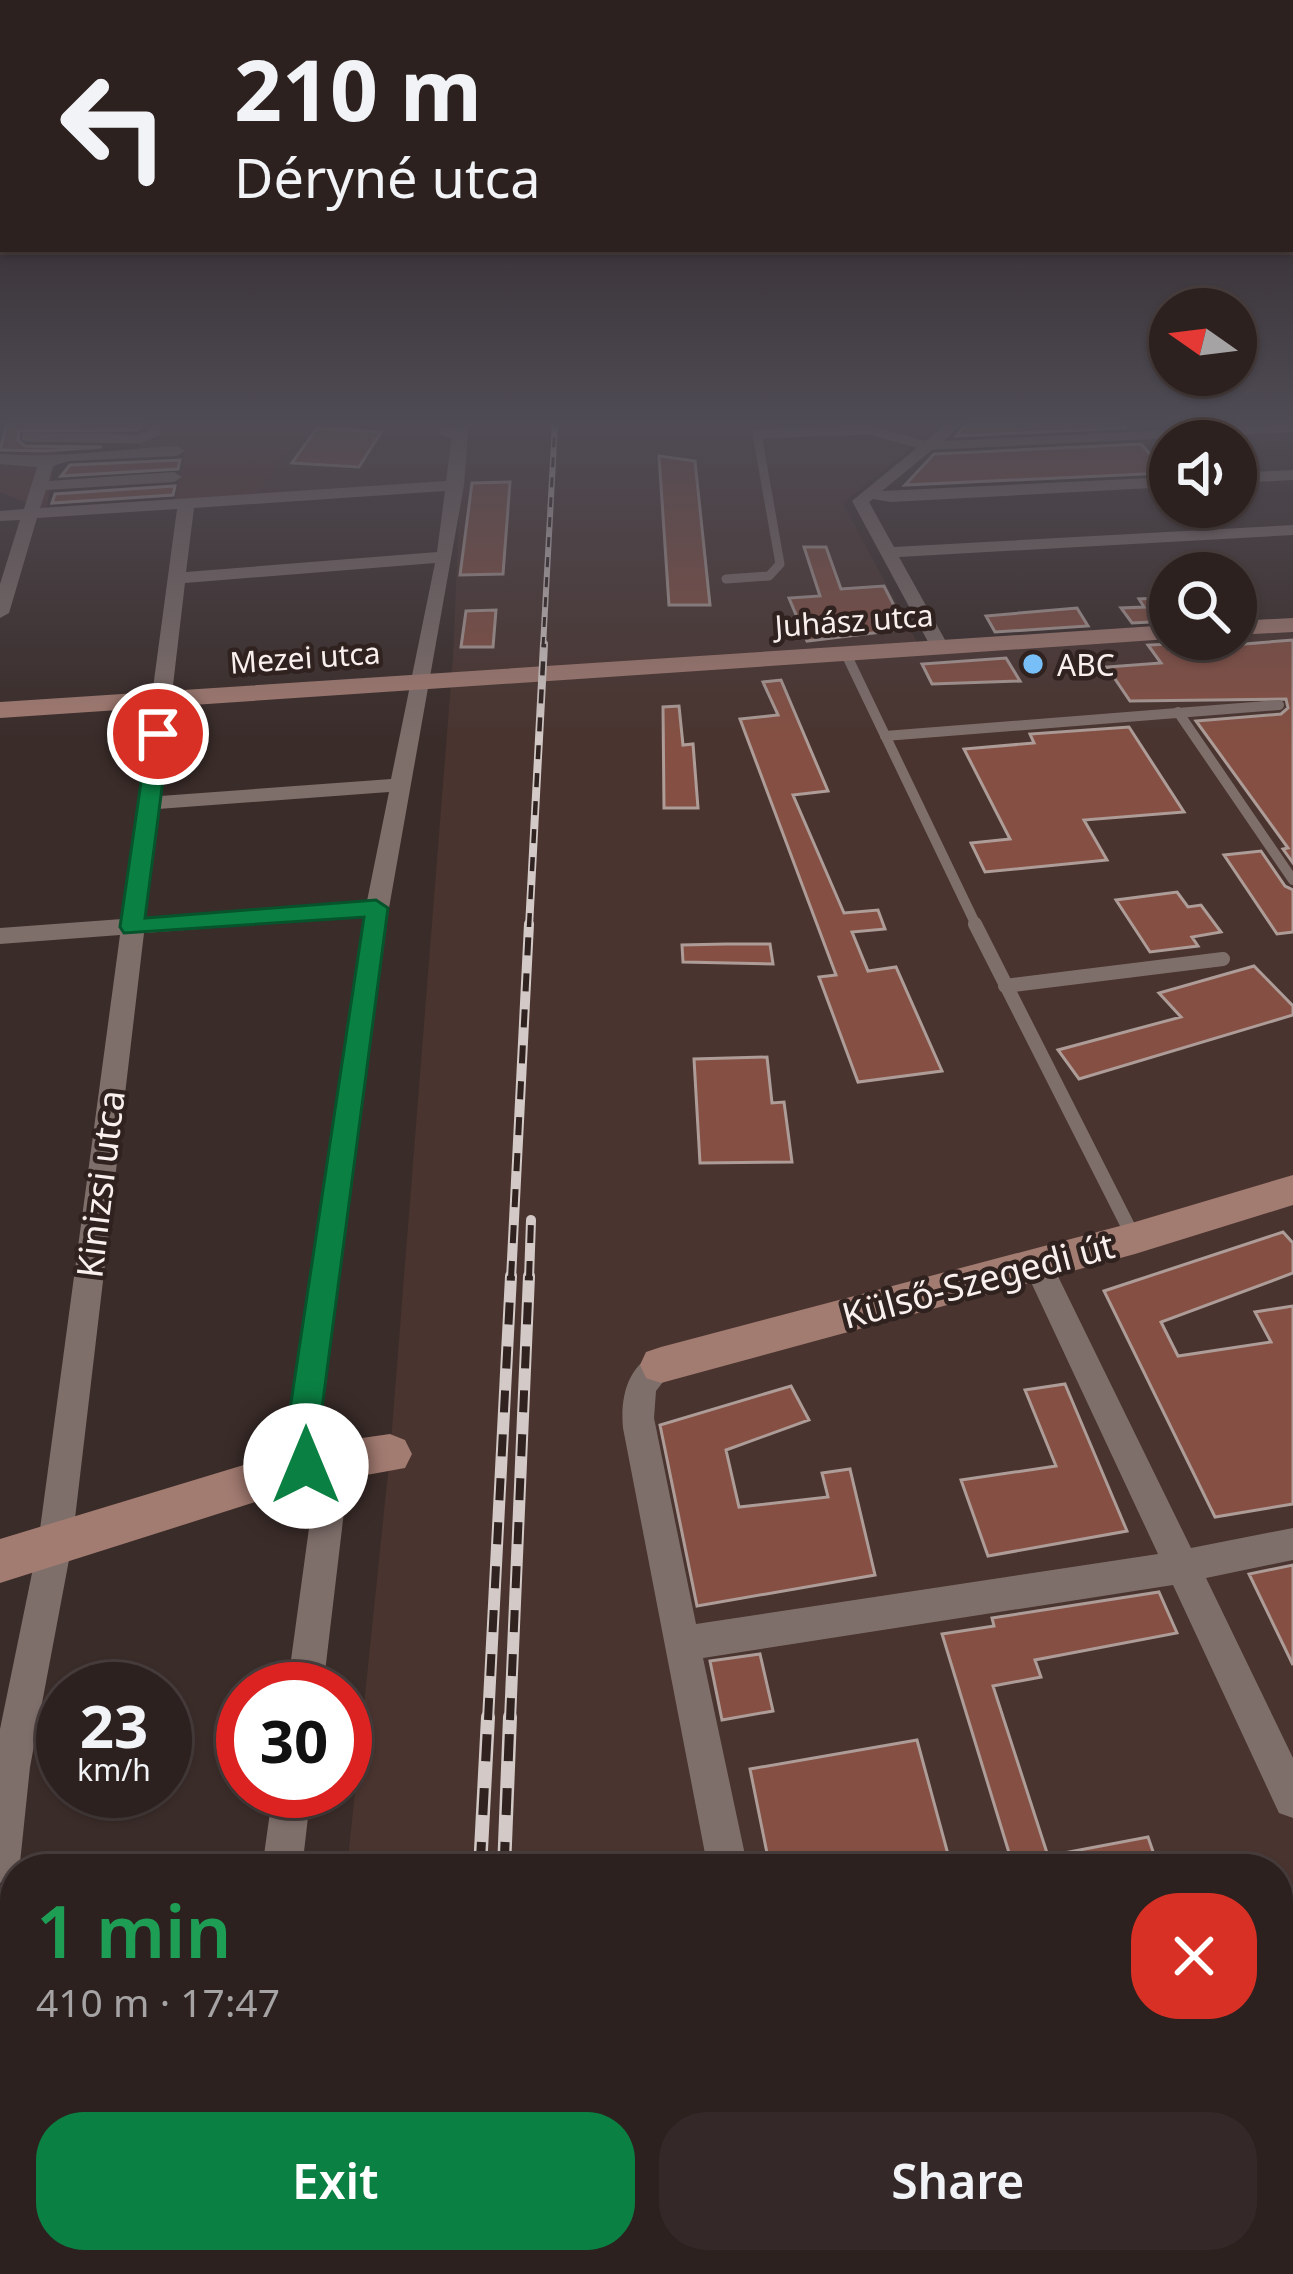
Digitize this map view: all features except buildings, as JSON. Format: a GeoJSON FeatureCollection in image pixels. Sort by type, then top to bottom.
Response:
{"type":"FeatureCollection","features":[{"type":"Feature","properties":{"kind":"street"},"geometry":{"type":"LineString","coordinates":[[0,613],[25,529]]}},
{"type":"Feature","properties":{"kind":"street","name":"Kinizsi utca"},"geometry":{"type":"LineString","coordinates":[[1,1854],[6,1768],[55,1544],[183,529]]}},
{"type":"Feature","properties":{"kind":"street"},"geometry":{"type":"LineString","coordinates":[[307,1662],[320,1464],[305,1416],[376,908],[449,529]]}},
{"type":"Feature","properties":{"kind":"street"},"geometry":{"type":"LineString","coordinates":[[872,529],[940,647]]}},
{"type":"Feature","properties":{"kind":"street"},"geometry":{"type":"LineString","coordinates":[[887,554],[1293,530]]}},
{"type":"Feature","properties":{"kind":"street"},"geometry":{"type":"LineString","coordinates":[[178,578],[445,557]]}},
{"type":"Feature","properties":{"kind":"street"},"geometry":{"type":"LineString","coordinates":[[1257,627],[1293,625]]}},
{"type":"Feature","properties":{"kind":"street","name":"Juhász utca"},"geometry":{"type":"LineString","coordinates":[[542,674],[1149,633]]}},
{"type":"Feature","properties":{"kind":"street","name":"Mezei utca"},"geometry":{"type":"LineString","coordinates":[[0,710],[542,674]]}},
{"type":"Feature","properties":{"kind":"street"},"geometry":{"type":"LineString","coordinates":[[149,803],[402,785]]}},
{"type":"Feature","properties":{"kind":"street"},"geometry":{"type":"LineString","coordinates":[[0,936],[376,908]]}},
{"type":"Feature","properties":{"kind":"street","name":"Külső-Szegedi út"},"geometry":{"type":"LineString","coordinates":[[662,1364],[1135,1238],[1293,1190]]}},
{"type":"Feature","properties":{"kind":"street"},"geometry":{"type":"LineString","coordinates":[[1038,1264],[1293,1799]]}},
{"type":"Feature","properties":{"kind":"street"},"geometry":{"type":"LineString","coordinates":[[662,1364],[647,1375],[637,1410],[648,1484],[685,1643],[725,1854]]}},
{"type":"Feature","properties":{"kind":"street"},"geometry":{"type":"LineString","coordinates":[[0,1561],[320,1464],[390,1454]]}},
{"type":"Feature","properties":{"kind":"street"},"geometry":{"type":"LineString","coordinates":[[685,1643],[1180,1567],[1293,1544]]}},
{"type":"Feature","properties":{"kind":"street"},"geometry":{"type":"LineString","coordinates":[[284,1854],[289,1818]]}},
{"type":"Feature","properties":{"kind":"lane"},"geometry":{"type":"LineString","coordinates":[[726,579],[769,575],[780,564],[774,529]]}},
{"type":"Feature","properties":{"kind":"lane"},"geometry":{"type":"LineString","coordinates":[[846,654],[1004,986],[1135,1238]]}},
{"type":"Feature","properties":{"kind":"lane"},"geometry":{"type":"LineString","coordinates":[[885,736],[1280,705]]}},
{"type":"Feature","properties":{"kind":"lane"},"geometry":{"type":"LineString","coordinates":[[1178,712],[1293,880]]}},
{"type":"Feature","properties":{"kind":"lane"},"geometry":{"type":"LineString","coordinates":[[1004,986],[1223,959]]}},
{"type":"Feature","properties":{"kind":"shaded area"},"geometry":{"type":"Polygon","coordinates":[[[458,529],[857,529],[919,646],[1149,641],[1149,660],[1257,660],[1257,623],[1293,620],[1293,1854],[349,1854],[352,1818],[372,1818],[368,1662],[390,1454],[453,658],[458,529]]]}},
{"type":"Feature","properties":{"kind":"railway"},"geometry":{"type":"LineString","coordinates":[[543,647],[549,529]]}},
{"type":"Feature","properties":{"kind":"railway"},"geometry":{"type":"LineString","coordinates":[[529,927],[544,644]]}},
{"type":"Feature","properties":{"kind":"railway"},"geometry":{"type":"LineString","coordinates":[[511,1279],[529,924]]}},
{"type":"Feature","properties":{"kind":"railway"},"geometry":{"type":"LineString","coordinates":[[529,1279],[531,1220]]}},
{"type":"Feature","properties":{"kind":"railway"},"geometry":{"type":"LineString","coordinates":[[488,1720],[511,1276]]}},
{"type":"Feature","properties":{"kind":"railway"},"geometry":{"type":"LineString","coordinates":[[510,1720],[529,1276]]}},
{"type":"Feature","properties":{"kind":"railway"},"geometry":{"type":"LineString","coordinates":[[481,1854],[488,1717]]}},
{"type":"Feature","properties":{"kind":"railway"},"geometry":{"type":"LineString","coordinates":[[505,1854],[510,1717]]}},
{"type":"Feature","properties":{"kind":"place","name":"ABC"},"geometry":{"type":"Point","coordinates":[1033,664]}},
{"type":"Feature","properties":{"kind":"route"},"geometry":{"type":"LineString","coordinates":[[158,734],[132,927],[376,908],[305,1416],[306,1466]]}}]}
